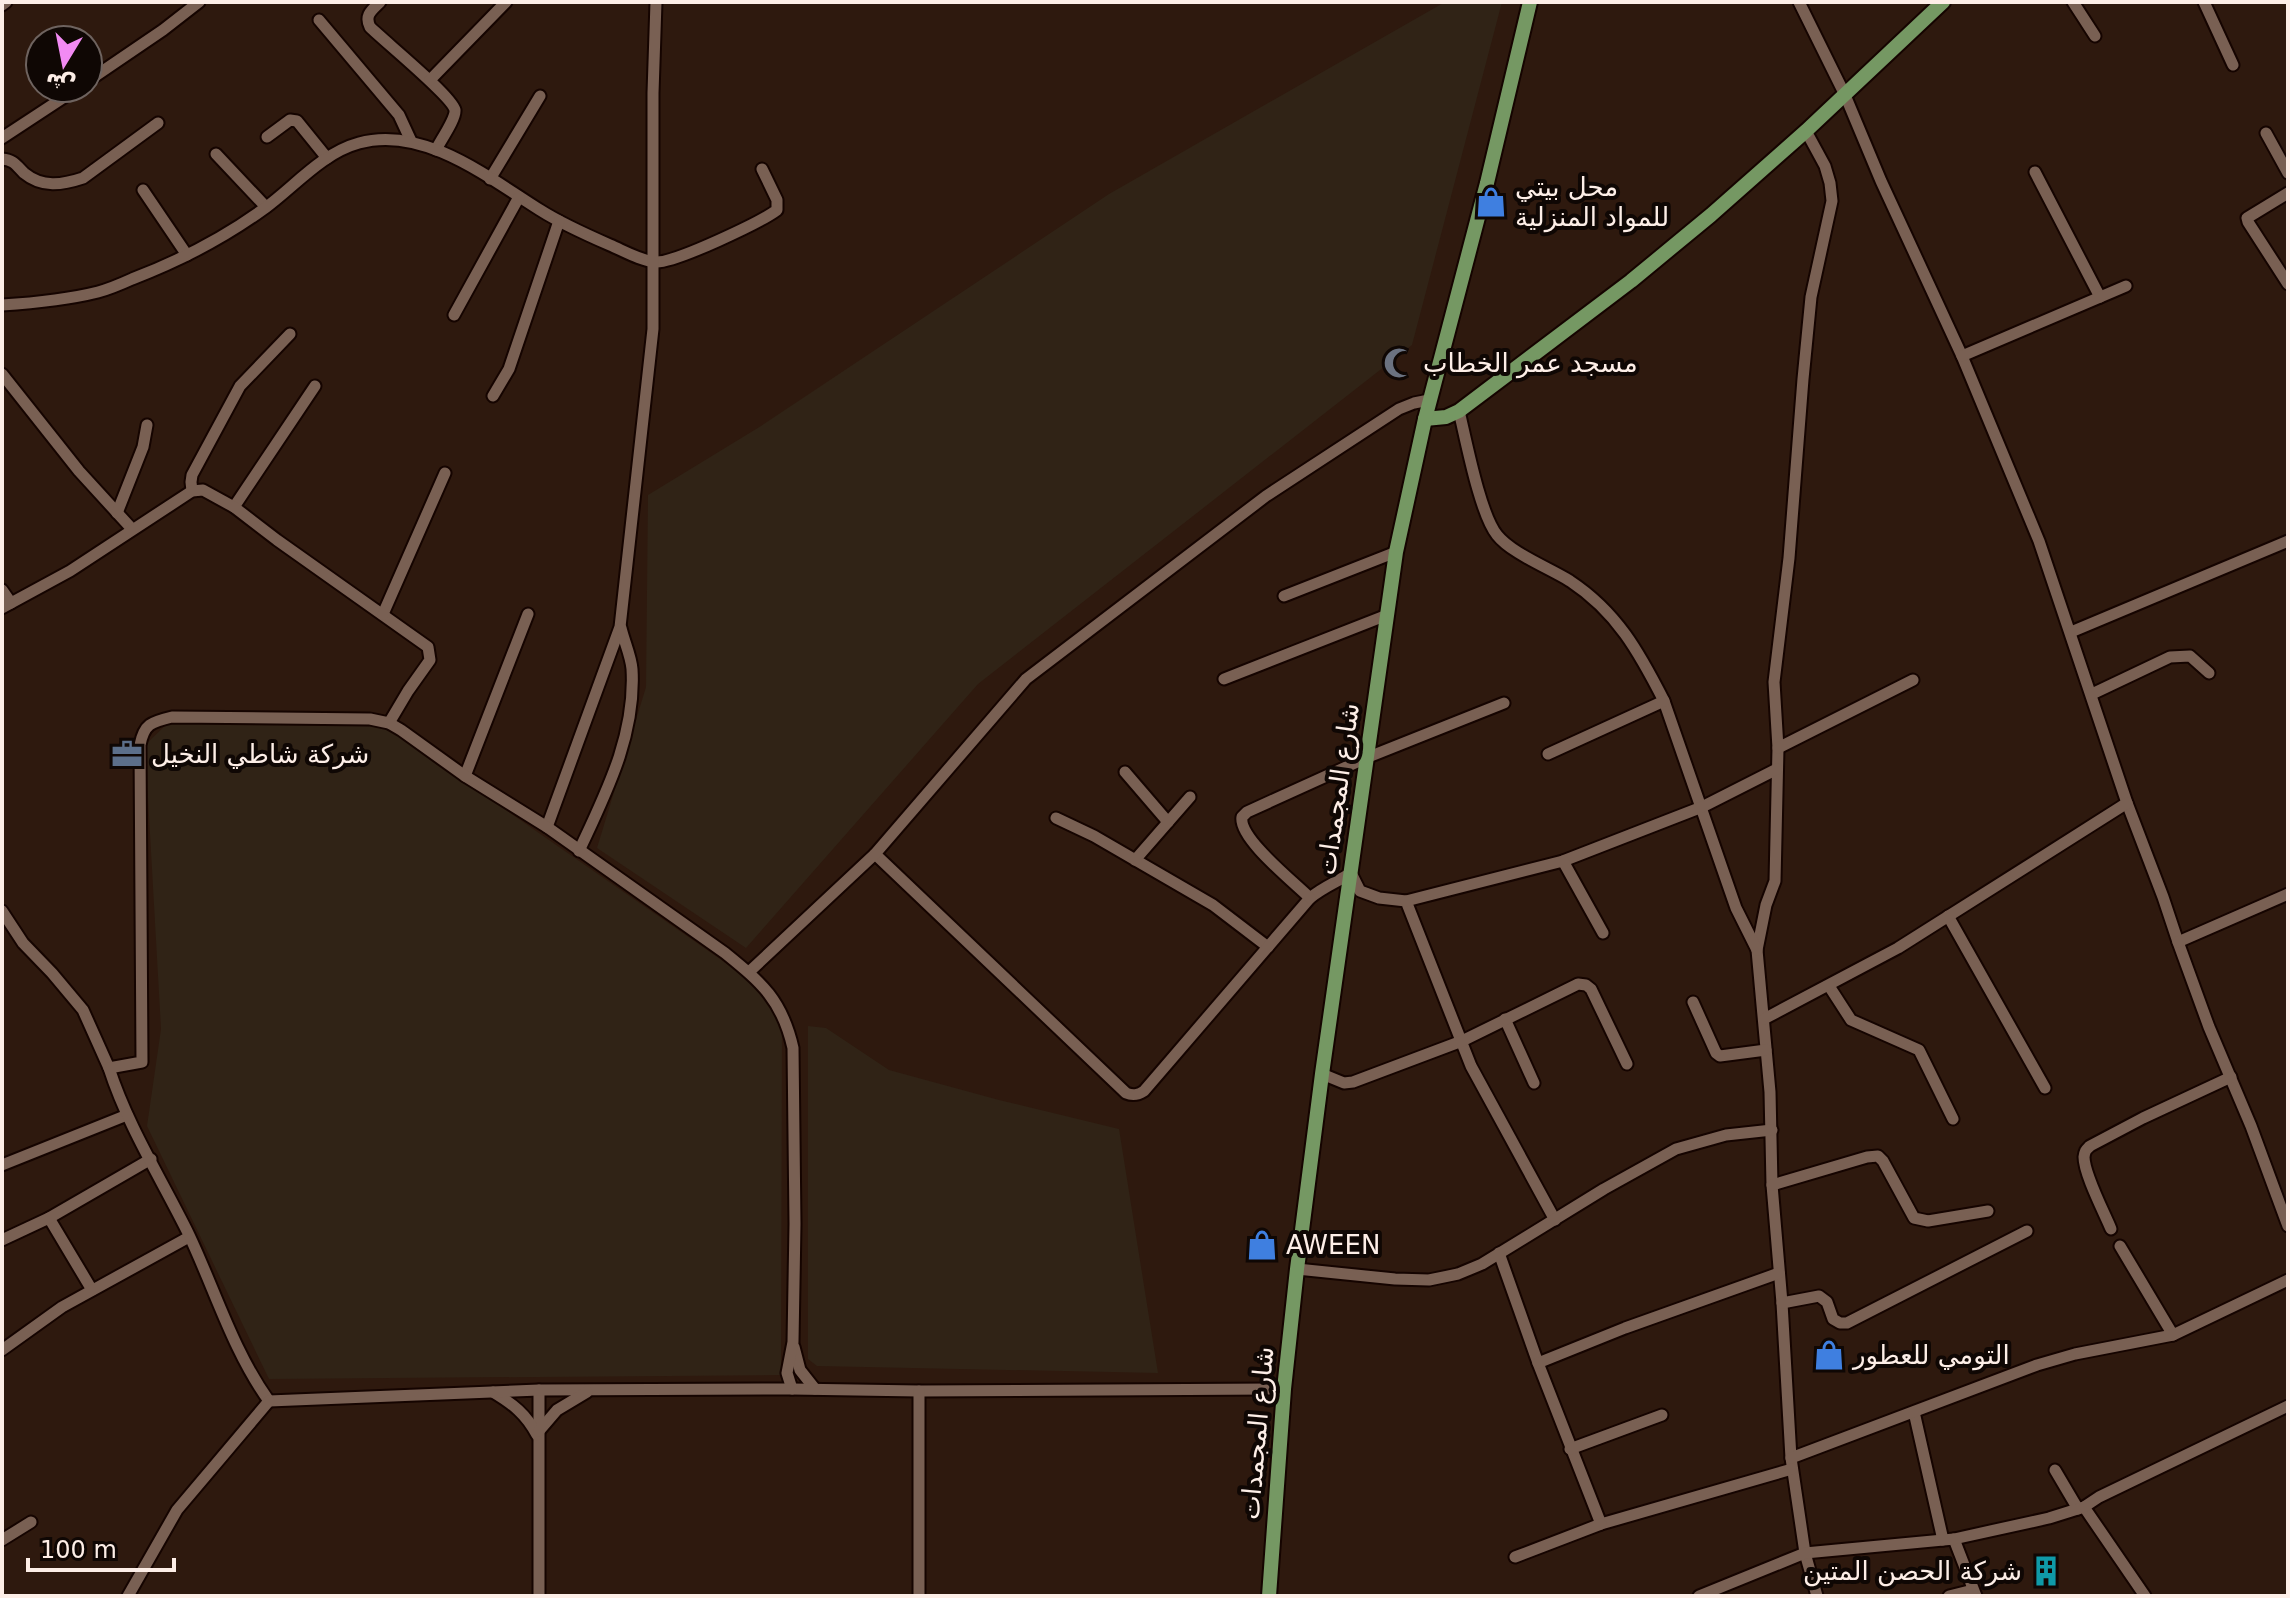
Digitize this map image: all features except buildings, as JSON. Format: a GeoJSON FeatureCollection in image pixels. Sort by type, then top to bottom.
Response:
{"type":"FeatureCollection","features":[{"type":"Feature","properties":{"kind":"main road","name":"شارع المجمدات"},"geometry":{"type":"LineString","coordinates":[[1269,1596],[1284,1389],[1297,1269],[1396,552],[1429,400],[1487,183],[1530,2]]}},
{"type":"Feature","properties":{"kind":"main road"},"geometry":{"type":"LineString","coordinates":[[1425,419],[1446,417],[1459,411],[1631,281],[1806,131],[1943,2]]}},
{"type":"Feature","properties":{"kind":"street"},"geometry":{"type":"LineString","coordinates":[[104,70],[199,2]]}},
{"type":"Feature","properties":{"kind":"street"},"geometry":{"type":"LineString","coordinates":[[380,2],[367,17],[370,27],[430,80],[455,111],[436,150]]}},
{"type":"Feature","properties":{"kind":"street"},"geometry":{"type":"LineString","coordinates":[[430,80],[506,2]]}},
{"type":"Feature","properties":{"kind":"street"},"geometry":{"type":"LineString","coordinates":[[547,827],[620,627],[653,329],[656,2]]}},
{"type":"Feature","properties":{"kind":"street"},"geometry":{"type":"LineString","coordinates":[[1799,2],[1845,95],[1962,356],[2039,541],[2127,803],[2209,1027],[2288,1226]]}},
{"type":"Feature","properties":{"kind":"street"},"geometry":{"type":"LineString","coordinates":[[2073,2],[2095,36]]}},
{"type":"Feature","properties":{"kind":"street"},"geometry":{"type":"LineString","coordinates":[[2204,2],[2233,65]]}},
{"type":"Feature","properties":{"kind":"street"},"geometry":{"type":"LineString","coordinates":[[319,20],[399,115],[411,141]]}},
{"type":"Feature","properties":{"kind":"street"},"geometry":{"type":"LineString","coordinates":[[490,179],[540,96]]}},
{"type":"Feature","properties":{"kind":"street"},"geometry":{"type":"LineString","coordinates":[[2,138],[54,104]]}},
{"type":"Feature","properties":{"kind":"street"},"geometry":{"type":"LineString","coordinates":[[267,137],[290,120],[297,121],[327,158]]}},
{"type":"Feature","properties":{"kind":"street"},"geometry":{"type":"LineString","coordinates":[[2,159],[16,163],[37,181],[51,185],[69,183],[83,178],[158,123]]}},
{"type":"Feature","properties":{"kind":"street"},"geometry":{"type":"LineString","coordinates":[[1806,131],[1825,166],[1832,201],[1811,297],[1789,558],[1774,682],[1778,748],[1775,881],[1766,905],[1757,950],[1772,1130],[1772,1185],[1792,1464],[1805,1553],[1817,1596]]}},
{"type":"Feature","properties":{"kind":"street"},"geometry":{"type":"LineString","coordinates":[[2266,133],[2288,173]]}},
{"type":"Feature","properties":{"kind":"street"},"geometry":{"type":"LineString","coordinates":[[2,305],[49,301],[101,291],[187,255],[230,232],[327,158],[359,143],[411,141],[436,150],[559,221],[654,262],[680,257],[699,249],[777,210],[777,200],[762,169]]}},
{"type":"Feature","properties":{"kind":"street"},"geometry":{"type":"LineString","coordinates":[[216,154],[266,207]]}},
{"type":"Feature","properties":{"kind":"street"},"geometry":{"type":"LineString","coordinates":[[2035,172],[2100,297]]}},
{"type":"Feature","properties":{"kind":"street"},"geometry":{"type":"LineString","coordinates":[[143,190],[187,255]]}},
{"type":"Feature","properties":{"kind":"street"},"geometry":{"type":"LineString","coordinates":[[2288,193],[2247,218],[2288,284]]}},
{"type":"Feature","properties":{"kind":"street"},"geometry":{"type":"LineString","coordinates":[[454,315],[519,197]]}},
{"type":"Feature","properties":{"kind":"street"},"geometry":{"type":"LineString","coordinates":[[493,396],[509,369],[559,221]]}},
{"type":"Feature","properties":{"kind":"street"},"geometry":{"type":"LineString","coordinates":[[1962,356],[2126,286]]}},
{"type":"Feature","properties":{"kind":"street"},"geometry":{"type":"LineString","coordinates":[[192,491],[192,475],[240,386],[290,334]]}},
{"type":"Feature","properties":{"kind":"street"},"geometry":{"type":"LineString","coordinates":[[2,374],[79,471],[132,529]]}},
{"type":"Feature","properties":{"kind":"street"},"geometry":{"type":"LineString","coordinates":[[234,507],[315,386]]}},
{"type":"Feature","properties":{"kind":"street"},"geometry":{"type":"LineString","coordinates":[[749,972],[875,854],[1026,679],[1266,496],[1399,409],[1429,400]]}},
{"type":"Feature","properties":{"kind":"street"},"geometry":{"type":"LineString","coordinates":[[1459,411],[1486,516],[1496,535],[1510,547],[1569,580],[1592,597],[1629,636],[1664,701],[1736,908],[1757,950]]}},
{"type":"Feature","properties":{"kind":"street"},"geometry":{"type":"LineString","coordinates":[[117,513],[143,447],[147,425]]}},
{"type":"Feature","properties":{"kind":"street"},"geometry":{"type":"LineString","coordinates":[[383,614],[445,473]]}},
{"type":"Feature","properties":{"kind":"street"},"geometry":{"type":"LineString","coordinates":[[2,590],[6,606],[70,571],[192,491],[203,490],[234,507],[423,642],[430,653],[430,660],[389,723]]}},
{"type":"Feature","properties":{"kind":"street"},"geometry":{"type":"LineString","coordinates":[[2071,632],[2288,541]]}},
{"type":"Feature","properties":{"kind":"street"},"geometry":{"type":"LineString","coordinates":[[1284,596],[1396,552]]}},
{"type":"Feature","properties":{"kind":"street"},"geometry":{"type":"LineString","coordinates":[[465,776],[528,614]]}},
{"type":"Feature","properties":{"kind":"street"},"geometry":{"type":"LineString","coordinates":[[1224,679],[1387,615]]}},
{"type":"Feature","properties":{"kind":"street"},"geometry":{"type":"LineString","coordinates":[[579,851],[617,768],[631,714],[632,667],[620,627]]}},
{"type":"Feature","properties":{"kind":"street"},"geometry":{"type":"LineString","coordinates":[[2092,694],[2170,657],[2190,656],[2209,673]]}},
{"type":"Feature","properties":{"kind":"street"},"geometry":{"type":"LineString","coordinates":[[1778,748],[1913,680]]}},
{"type":"Feature","properties":{"kind":"street"},"geometry":{"type":"LineString","coordinates":[[1548,754],[1664,701]]}},
{"type":"Feature","properties":{"kind":"street"},"geometry":{"type":"LineString","coordinates":[[1310,898],[1262,853],[1242,826],[1242,817],[1366,758],[1504,703]]}},
{"type":"Feature","properties":{"kind":"street"},"geometry":{"type":"LineString","coordinates":[[109,1068],[142,1062],[140,745],[143,730],[154,721],[172,717],[370,719],[389,723],[465,776],[547,827],[749,972],[776,1001],[788,1024],[793,1048],[793,1342],[787,1373],[792,1389]]}},
{"type":"Feature","properties":{"kind":"street"},"geometry":{"type":"LineString","coordinates":[[875,854],[1126,1093],[1132,1095],[1144,1091],[1310,898],[1324,886],[1351,873],[1360,891],[1379,898],[1406,901],[1563,861],[1702,807],[1777,769]]}},
{"type":"Feature","properties":{"kind":"street"},"geometry":{"type":"LineString","coordinates":[[1125,772],[1168,822]]}},
{"type":"Feature","properties":{"kind":"street"},"geometry":{"type":"LineString","coordinates":[[1135,860],[1190,797]]}},
{"type":"Feature","properties":{"kind":"street"},"geometry":{"type":"LineString","coordinates":[[1764,1019],[1898,948],[2127,803]]}},
{"type":"Feature","properties":{"kind":"street"},"geometry":{"type":"LineString","coordinates":[[1056,818],[1213,905],[1268,947]]}},
{"type":"Feature","properties":{"kind":"street"},"geometry":{"type":"LineString","coordinates":[[1563,861],[1603,933]]}},
{"type":"Feature","properties":{"kind":"street"},"geometry":{"type":"LineString","coordinates":[[2178,942],[2288,894]]}},
{"type":"Feature","properties":{"kind":"street"},"geometry":{"type":"LineString","coordinates":[[1406,901],[1471,1066],[1555,1220]]}},
{"type":"Feature","properties":{"kind":"street"},"geometry":{"type":"LineString","coordinates":[[2,911],[23,943],[83,1010],[127,1115],[189,1237],[247,1368],[269,1401]]}},
{"type":"Feature","properties":{"kind":"street"},"geometry":{"type":"LineString","coordinates":[[1948,916],[2045,1088]]}},
{"type":"Feature","properties":{"kind":"street"},"geometry":{"type":"LineString","coordinates":[[1322,1074],[1344,1083],[1353,1082],[1462,1041],[1578,984],[1591,989],[1627,1064]]}},
{"type":"Feature","properties":{"kind":"street"},"geometry":{"type":"LineString","coordinates":[[1829,986],[1851,1020],[1919,1050],[1953,1119]]}},
{"type":"Feature","properties":{"kind":"street"},"geometry":{"type":"LineString","coordinates":[[1693,1002],[1720,1056],[1766,1050]]}},
{"type":"Feature","properties":{"kind":"street"},"geometry":{"type":"LineString","coordinates":[[1505,1019],[1534,1083]]}},
{"type":"Feature","properties":{"kind":"street"},"geometry":{"type":"LineString","coordinates":[[2111,1229],[2095,1193],[2084,1159],[2085,1151],[2143,1118],[2231,1077]]}},
{"type":"Feature","properties":{"kind":"street"},"geometry":{"type":"LineString","coordinates":[[2,1164],[127,1115]]}},
{"type":"Feature","properties":{"kind":"street"},"geometry":{"type":"LineString","coordinates":[[1297,1269],[1395,1279],[1429,1280],[1458,1274],[1482,1264],[1676,1149],[1726,1135],[1772,1130]]}},
{"type":"Feature","properties":{"kind":"street"},"geometry":{"type":"LineString","coordinates":[[1772,1185],[1878,1156],[1914,1218],[1928,1221],[1988,1211]]}},
{"type":"Feature","properties":{"kind":"street"},"geometry":{"type":"LineString","coordinates":[[2,1240],[49,1218],[151,1159]]}},
{"type":"Feature","properties":{"kind":"street"},"geometry":{"type":"LineString","coordinates":[[49,1218],[92,1290]]}},
{"type":"Feature","properties":{"kind":"street"},"geometry":{"type":"LineString","coordinates":[[1782,1303],[1819,1296],[1827,1302],[1833,1319],[1847,1323],[2027,1231]]}},
{"type":"Feature","properties":{"kind":"street"},"geometry":{"type":"LineString","coordinates":[[2,1350],[62,1307],[189,1237]]}},
{"type":"Feature","properties":{"kind":"street"},"geometry":{"type":"LineString","coordinates":[[2120,1246],[2173,1335]]}},
{"type":"Feature","properties":{"kind":"street"},"geometry":{"type":"LineString","coordinates":[[1499,1253],[1570,1449],[1601,1524]]}},
{"type":"Feature","properties":{"kind":"street"},"geometry":{"type":"LineString","coordinates":[[1538,1363],[1779,1273]]}},
{"type":"Feature","properties":{"kind":"street"},"geometry":{"type":"LineString","coordinates":[[1515,1557],[1601,1524],[1792,1464],[1868,1427],[2050,1361],[2173,1335],[2288,1280]]}},
{"type":"Feature","properties":{"kind":"street"},"geometry":{"type":"LineString","coordinates":[[793,1342],[800,1370],[815,1389]]}},
{"type":"Feature","properties":{"kind":"street"},"geometry":{"type":"LineString","coordinates":[[128,1596],[177,1510],[269,1401],[539,1390],[1284,1389]]}},
{"type":"Feature","properties":{"kind":"street"},"geometry":{"type":"LineString","coordinates":[[539,1390],[539,1596]]}},
{"type":"Feature","properties":{"kind":"street"},"geometry":{"type":"LineString","coordinates":[[539,1435],[557,1410],[591,1390]]}},
{"type":"Feature","properties":{"kind":"street"},"geometry":{"type":"LineString","coordinates":[[919,1391],[919,1596]]}},
{"type":"Feature","properties":{"kind":"street"},"geometry":{"type":"LineString","coordinates":[[492,1392],[523,1413],[539,1435]]}},
{"type":"Feature","properties":{"kind":"street"},"geometry":{"type":"LineString","coordinates":[[1699,1596],[1805,1553],[1948,1540],[2081,1508],[2288,1406]]}},
{"type":"Feature","properties":{"kind":"street"},"geometry":{"type":"LineString","coordinates":[[1914,1412],[1948,1540],[1974,1593],[1949,1596]]}},
{"type":"Feature","properties":{"kind":"street"},"geometry":{"type":"LineString","coordinates":[[1570,1449],[1662,1415]]}},
{"type":"Feature","properties":{"kind":"street"},"geometry":{"type":"LineString","coordinates":[[2055,1470],[2145,1596]]}},
{"type":"Feature","properties":{"kind":"street"},"geometry":{"type":"LineString","coordinates":[[2,1540],[31,1522]]}},
{"type":"Feature","properties":{"kind":"shaded area"},"geometry":{"type":"Polygon","coordinates":[[[1445,2],[1502,2],[1412,345],[978,684],[746,948],[597,848],[646,687],[648,495],[761,426],[1109,194],[1445,2]]]}},
{"type":"Feature","properties":{"kind":"shaded area"},"geometry":{"type":"Polygon","coordinates":[[[378,721],[743,975],[782,1019],[781,1375],[269,1379],[147,1126],[161,1029],[145,745],[168,723],[378,721]]]}},
{"type":"Feature","properties":{"kind":"shaded area"},"geometry":{"type":"Polygon","coordinates":[[[808,1026],[826,1028],[889,1070],[1119,1129],[1158,1373],[817,1366],[808,1359],[808,1026]]]}},
{"type":"Feature","properties":{"kind":"place","name":"محل بيتي للمواد المنزلية"},"geometry":{"type":"Point","coordinates":[1491,202]}},
{"type":"Feature","properties":{"kind":"place","name":"مسجد عمر الخطاب"},"geometry":{"type":"Point","coordinates":[1399,363]}},
{"type":"Feature","properties":{"kind":"place","name":"شركة شاطي النخيل"},"geometry":{"type":"Point","coordinates":[127,754]}},
{"type":"Feature","properties":{"kind":"place","name":"AWEEN"},"geometry":{"type":"Point","coordinates":[1262,1245]}},
{"type":"Feature","properties":{"kind":"place","name":"التومي للعطور"},"geometry":{"type":"Point","coordinates":[1829,1355]}},
{"type":"Feature","properties":{"kind":"place","name":"شركة الحصن المتين"},"geometry":{"type":"Point","coordinates":[2046,1571]}}]}
